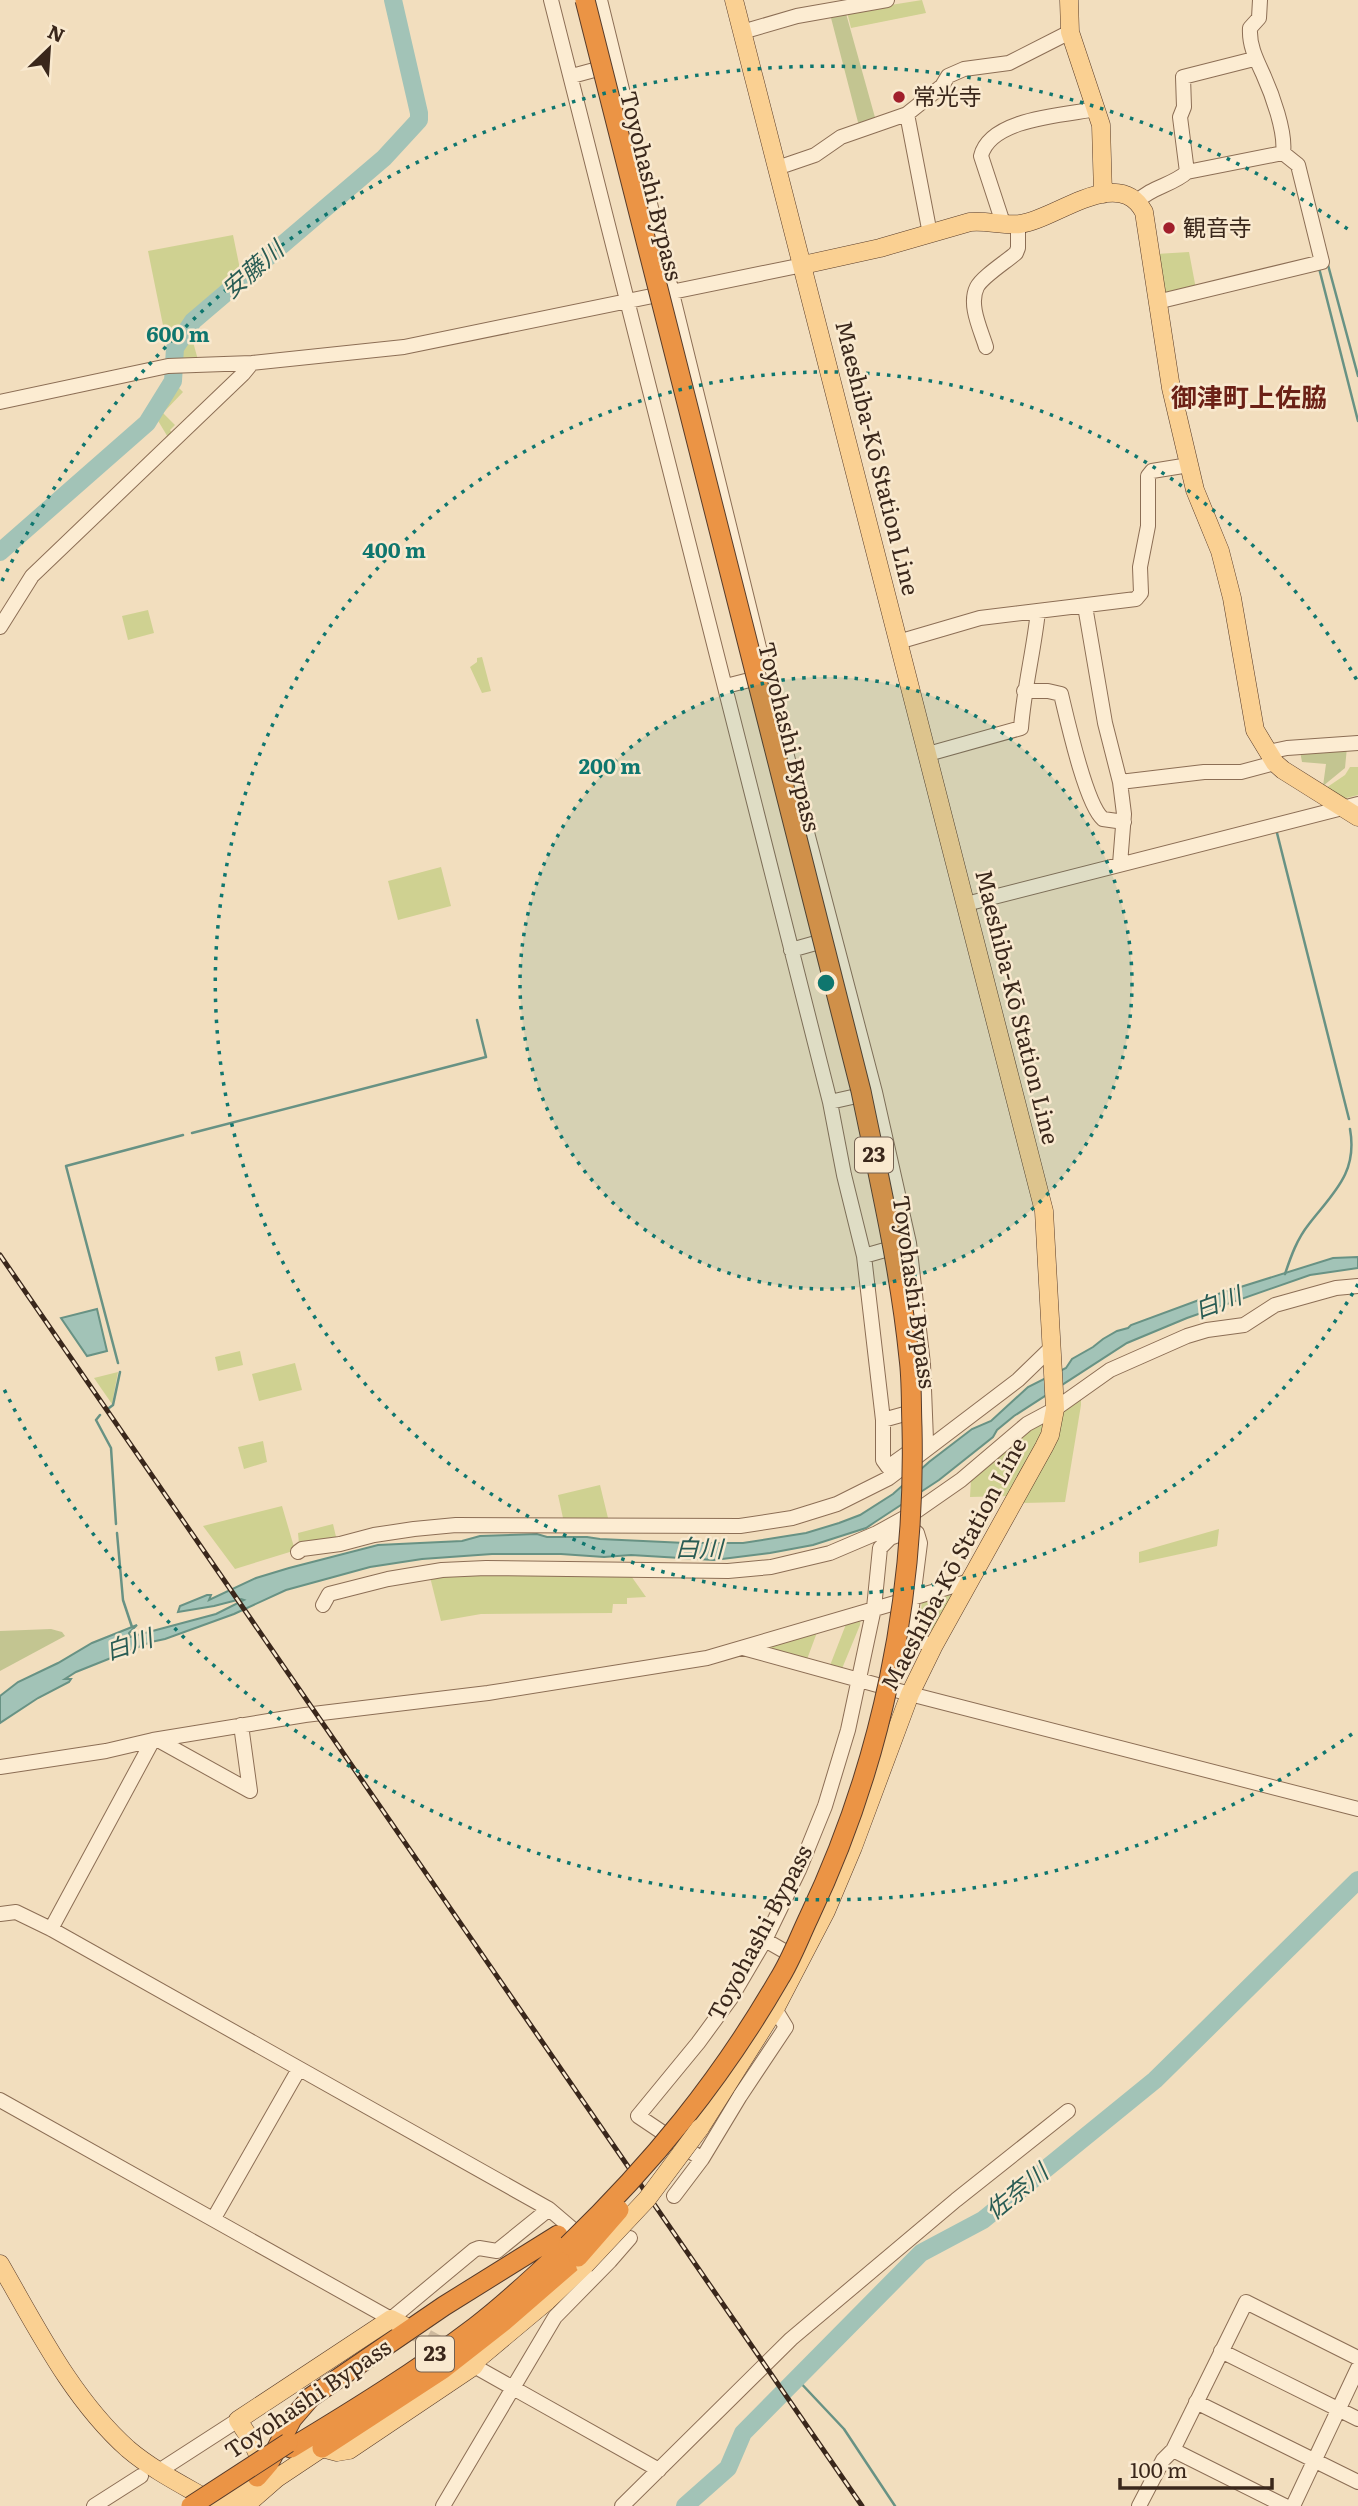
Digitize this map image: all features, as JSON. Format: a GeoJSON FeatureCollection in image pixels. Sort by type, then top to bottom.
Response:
{"type":"FeatureCollection","features":[{"type":"Feature","properties":{"kind":"highway","name":"Toyohashi Bypass"},"geometry":{"type":"LineString","coordinates":[[570,2249],[615,2190],[676,2121],[725,2051],[771,1976],[820,1881],[851,1793],[879,1699],[894,1619],[904,1528],[907,1463],[903,1358],[881,1216],[855,1093],[577,0]]}},
{"type":"Feature","properties":{"kind":"highway","name":"Toyohashi Bypass"},"geometry":{"type":"LineString","coordinates":[[203,2506],[570,2249],[677,2129],[729,2057],[780,1978],[824,1886],[859,1796],[886,1701],[901,1620],[913,1466],[910,1359],[888,1217],[861,1091],[585,0]]}},
{"type":"Feature","properties":{"kind":"highway"},"geometry":{"type":"LineString","coordinates":[[322,2448],[443,2368],[520,2308],[570,2249]]}},
{"type":"Feature","properties":{"kind":"highway"},"geometry":{"type":"LineString","coordinates":[[257,2477],[270,2463],[292,2419],[311,2397],[444,2306],[570,2249]]}},
{"type":"Feature","properties":{"kind":"highway","name":"Toyohashi Bypass"},"geometry":{"type":"LineString","coordinates":[[191,2506],[290,2446]]}},
{"type":"Feature","properties":{"kind":"main road","name":"Maeshiba-Kō Station Line"},"geometry":{"type":"LineString","coordinates":[[322,2448],[337,2452],[349,2450],[472,2361],[547,2301],[570,2249],[648,2199],[699,2129],[775,2009],[825,1911],[853,1847],[910,1694],[933,1647],[1050,1435],[1054,1407],[1044,1211],[734,0]]}},
{"type":"Feature","properties":{"kind":"main road"},"geometry":{"type":"LineString","coordinates":[[1069,0],[1070,32],[1097,109],[1102,136],[1103,194]]}},
{"type":"Feature","properties":{"kind":"main road"},"geometry":{"type":"LineString","coordinates":[[803,265],[970,222],[981,220],[1010,224],[1035,221],[1072,203],[1103,194],[1117,193],[1138,201],[1144,212],[1171,388],[1195,490],[1220,551],[1232,598],[1255,730],[1271,758],[1350,806],[1358,817]]}},
{"type":"Feature","properties":{"kind":"main road"},"geometry":{"type":"LineString","coordinates":[[0,2264],[41,2334],[94,2415],[129,2449],[159,2471],[222,2506],[257,2477],[259,2458],[238,2420],[397,2322]]}},
{"type":"Feature","properties":{"kind":"main road"},"geometry":{"type":"LineString","coordinates":[[245,2506],[277,2478],[322,2448]]}},
{"type":"Feature","properties":{"kind":"street"},"geometry":{"type":"LineString","coordinates":[[551,0],[830,1102],[864,1256],[883,1420],[883,1460],[888,1467],[926,1440],[926,1409],[909,1243],[875,1092],[766,676],[600,0]]}},
{"type":"Feature","properties":{"kind":"street"},"geometry":{"type":"LineString","coordinates":[[742,32],[819,12],[887,0]]}},
{"type":"Feature","properties":{"kind":"street"},"geometry":{"type":"LineString","coordinates":[[1261,0],[1259,18],[1250,28],[1254,59],[1272,96],[1283,141],[1283,153]]}},
{"type":"Feature","properties":{"kind":"street"},"geometry":{"type":"LineString","coordinates":[[777,168],[815,155],[841,137],[906,114],[942,86],[948,76],[964,69],[1009,63],[1070,32]]}},
{"type":"Feature","properties":{"kind":"street"},"geometry":{"type":"LineString","coordinates":[[1187,172],[1180,117],[1184,107],[1183,77],[1254,59]]}},
{"type":"Feature","properties":{"kind":"street"},"geometry":{"type":"LineString","coordinates":[[572,76],[614,65]]}},
{"type":"Feature","properties":{"kind":"street"},"geometry":{"type":"LineString","coordinates":[[986,347],[975,311],[977,287],[1016,253],[1018,248],[981,156],[988,143],[1002,130],[1023,123],[1097,109]]}},
{"type":"Feature","properties":{"kind":"street"},"geometry":{"type":"LineString","coordinates":[[906,114],[929,234]]}},
{"type":"Feature","properties":{"kind":"street"},"geometry":{"type":"LineString","coordinates":[[1138,201],[1143,195],[1187,172],[1283,153],[1298,165],[1322,262],[1166,300],[1157,306]]}},
{"type":"Feature","properties":{"kind":"street"},"geometry":{"type":"LineString","coordinates":[[0,402],[174,366],[252,363],[404,348],[803,265]]}},
{"type":"Feature","properties":{"kind":"street"},"geometry":{"type":"LineString","coordinates":[[0,627],[32,576],[252,363]]}},
{"type":"Feature","properties":{"kind":"street"},"geometry":{"type":"LineString","coordinates":[[898,642],[980,618],[1136,599],[1142,593],[1140,568],[1148,526],[1148,476],[1152,471],[1189,465]]}},
{"type":"Feature","properties":{"kind":"street"},"geometry":{"type":"LineString","coordinates":[[1085,606],[1105,723],[1116,775],[1120,782],[1124,822],[1120,864]]}},
{"type":"Feature","properties":{"kind":"street"},"geometry":{"type":"LineString","coordinates":[[928,754],[1021,727],[1024,691],[1038,611]]}},
{"type":"Feature","properties":{"kind":"street"},"geometry":{"type":"LineString","coordinates":[[726,686],[766,676]]}},
{"type":"Feature","properties":{"kind":"street"},"geometry":{"type":"LineString","coordinates":[[1024,691],[1061,694],[1075,751],[1095,810],[1102,819],[1124,822]]}},
{"type":"Feature","properties":{"kind":"street"},"geometry":{"type":"LineString","coordinates":[[1120,782],[1204,772],[1241,772],[1287,748],[1358,743]]}},
{"type":"Feature","properties":{"kind":"street"},"geometry":{"type":"LineString","coordinates":[[965,904],[1350,806]]}},
{"type":"Feature","properties":{"kind":"street"},"geometry":{"type":"LineString","coordinates":[[791,950],[834,937]]}},
{"type":"Feature","properties":{"kind":"street"},"geometry":{"type":"LineString","coordinates":[[830,1102],[875,1092]]}},
{"type":"Feature","properties":{"kind":"street"},"geometry":{"type":"LineString","coordinates":[[864,1256],[909,1243]]}},
{"type":"Feature","properties":{"kind":"street"},"geometry":{"type":"LineString","coordinates":[[323,1605],[329,1594],[388,1579],[442,1570],[486,1568],[728,1571],[800,1561],[852,1545],[915,1512],[961,1480],[1027,1424],[1111,1370],[1187,1336],[1241,1326],[1275,1305],[1336,1288],[1358,1286]]}},
{"type":"Feature","properties":{"kind":"street"},"geometry":{"type":"LineString","coordinates":[[298,1552],[374,1535],[456,1525],[740,1526],[792,1518],[837,1504],[889,1478],[1051,1352]]}},
{"type":"Feature","properties":{"kind":"street"},"geometry":{"type":"LineString","coordinates":[[883,1420],[926,1409]]}},
{"type":"Feature","properties":{"kind":"street"},"geometry":{"type":"LineString","coordinates":[[702,2159],[638,2116],[731,1998],[765,1941],[799,1870],[825,1806],[845,1743],[874,1608],[880,1548],[890,1538],[913,1530],[920,1543],[911,1630],[918,1640],[933,1647]]}},
{"type":"Feature","properties":{"kind":"street"},"geometry":{"type":"LineString","coordinates":[[0,1767],[106,1751],[315,1713],[488,1693],[707,1657],[970,1581]]}},
{"type":"Feature","properties":{"kind":"street"},"geometry":{"type":"LineString","coordinates":[[742,1648],[1358,1809]]}},
{"type":"Feature","properties":{"kind":"street"},"geometry":{"type":"LineString","coordinates":[[155,1740],[250,1791],[241,1725]]}},
{"type":"Feature","properties":{"kind":"street"},"geometry":{"type":"LineString","coordinates":[[51,1928],[155,1740]]}},
{"type":"Feature","properties":{"kind":"street"},"geometry":{"type":"LineString","coordinates":[[0,1914],[16,1912],[51,1928],[548,2209],[610,2260]]}},
{"type":"Feature","properties":{"kind":"street"},"geometry":{"type":"LineString","coordinates":[[765,1941],[800,1960]]}},
{"type":"Feature","properties":{"kind":"street"},"geometry":{"type":"LineString","coordinates":[[674,2196],[702,2159],[786,2027],[775,2009]]}},
{"type":"Feature","properties":{"kind":"street"},"geometry":{"type":"LineString","coordinates":[[214,2218],[299,2069]]}},
{"type":"Feature","properties":{"kind":"street"},"geometry":{"type":"LineString","coordinates":[[0,2099],[397,2322],[474,2250],[479,2248],[497,2251],[548,2209]]}},
{"type":"Feature","properties":{"kind":"street"},"geometry":{"type":"LineString","coordinates":[[622,2506],[791,2339],[956,2200],[1068,2111]]}},
{"type":"Feature","properties":{"kind":"street"},"geometry":{"type":"LineString","coordinates":[[443,2506],[555,2317],[630,2238]]}},
{"type":"Feature","properties":{"kind":"street"},"geometry":{"type":"LineString","coordinates":[[1139,2506],[1163,2460],[1172,2450],[1246,2302],[1358,2358]]}},
{"type":"Feature","properties":{"kind":"street"},"geometry":{"type":"LineString","coordinates":[[1221,2351],[1358,2419]]}},
{"type":"Feature","properties":{"kind":"street"},"geometry":{"type":"LineString","coordinates":[[472,2361],[659,2470]]}},
{"type":"Feature","properties":{"kind":"street"},"geometry":{"type":"LineString","coordinates":[[1293,2506],[1358,2368]]}},
{"type":"Feature","properties":{"kind":"street"},"geometry":{"type":"LineString","coordinates":[[1196,2402],[1358,2482]]}},
{"type":"Feature","properties":{"kind":"street"},"geometry":{"type":"LineString","coordinates":[[159,2471],[238,2420]]}},
{"type":"Feature","properties":{"kind":"street"},"geometry":{"type":"LineString","coordinates":[[1172,2450],[1285,2506]]}},
{"type":"Feature","properties":{"kind":"street"},"geometry":{"type":"LineString","coordinates":[[94,2506],[141,2476]]}},
{"type":"Feature","properties":{"kind":"green space"},"geometry":{"type":"Polygon","coordinates":[[[922,0],[926,13],[851,28],[847,12],[922,0]]]}},
{"type":"Feature","properties":{"kind":"green space"},"geometry":{"type":"Polygon","coordinates":[[[845,10],[876,121],[859,126],[830,14],[845,10]]]}},
{"type":"Feature","properties":{"kind":"green space"},"geometry":{"type":"Polygon","coordinates":[[[233,235],[240,269],[198,306],[170,342],[166,340],[148,251],[233,235]]]}},
{"type":"Feature","properties":{"kind":"green space"},"geometry":{"type":"Polygon","coordinates":[[[1189,252],[1196,289],[1163,294],[1156,254],[1189,252]]]}},
{"type":"Feature","properties":{"kind":"green space"},"geometry":{"type":"Polygon","coordinates":[[[190,331],[198,360],[176,362],[177,352],[190,331]]]}},
{"type":"Feature","properties":{"kind":"green space"},"geometry":{"type":"Polygon","coordinates":[[[175,384],[183,392],[163,413],[175,425],[170,430],[173,434],[169,439],[157,419],[175,384]]]}},
{"type":"Feature","properties":{"kind":"green space"},"geometry":{"type":"Polygon","coordinates":[[[148,610],[154,633],[128,640],[122,616],[148,610]]]}},
{"type":"Feature","properties":{"kind":"green space"},"geometry":{"type":"Polygon","coordinates":[[[482,657],[491,691],[482,693],[470,667],[477,662],[477,658],[482,657]]]}},
{"type":"Feature","properties":{"kind":"green space"},"geometry":{"type":"Polygon","coordinates":[[[1347,747],[1345,768],[1323,786],[1326,764],[1302,762],[1300,751],[1347,747]]]}},
{"type":"Feature","properties":{"kind":"green space"},"geometry":{"type":"Polygon","coordinates":[[[1350,767],[1358,767],[1358,795],[1339,800],[1323,790],[1345,775],[1350,767]]]}},
{"type":"Feature","properties":{"kind":"green space"},"geometry":{"type":"Polygon","coordinates":[[[441,867],[451,906],[398,920],[388,881],[441,867]]]}},
{"type":"Feature","properties":{"kind":"green space"},"geometry":{"type":"Polygon","coordinates":[[[240,1351],[243,1365],[218,1371],[215,1357],[240,1351]]]}},
{"type":"Feature","properties":{"kind":"green space"},"geometry":{"type":"Polygon","coordinates":[[[295,1363],[302,1390],[259,1401],[252,1374],[295,1363]]]}},
{"type":"Feature","properties":{"kind":"green space"},"geometry":{"type":"Polygon","coordinates":[[[118,1372],[112,1404],[94,1378],[118,1372]]]}},
{"type":"Feature","properties":{"kind":"green space"},"geometry":{"type":"Polygon","coordinates":[[[1079,1398],[1081,1405],[1065,1502],[1023,1503],[1061,1408],[1079,1398]]]}},
{"type":"Feature","properties":{"kind":"green space"},"geometry":{"type":"Polygon","coordinates":[[[1044,1418],[1041,1436],[1008,1496],[970,1497],[971,1480],[1044,1418]]]}},
{"type":"Feature","properties":{"kind":"green space"},"geometry":{"type":"Polygon","coordinates":[[[263,1441],[267,1462],[244,1469],[238,1447],[263,1441]]]}},
{"type":"Feature","properties":{"kind":"green space"},"geometry":{"type":"Polygon","coordinates":[[[600,1485],[608,1518],[563,1518],[558,1495],[600,1485]]]}},
{"type":"Feature","properties":{"kind":"green space"},"geometry":{"type":"Polygon","coordinates":[[[282,1506],[293,1551],[235,1569],[203,1526],[282,1506]]]}},
{"type":"Feature","properties":{"kind":"green space"},"geometry":{"type":"Polygon","coordinates":[[[333,1524],[337,1541],[299,1544],[298,1533],[333,1524]]]}},
{"type":"Feature","properties":{"kind":"green space"},"geometry":{"type":"Polygon","coordinates":[[[1219,1529],[1217,1546],[1139,1563],[1139,1552],[1219,1529]]]}},
{"type":"Feature","properties":{"kind":"green space"},"geometry":{"type":"Polygon","coordinates":[[[487,1572],[629,1573],[646,1597],[627,1598],[627,1604],[613,1604],[612,1613],[481,1614],[441,1621],[430,1577],[487,1572]]]}},
{"type":"Feature","properties":{"kind":"green space"},"geometry":{"type":"Polygon","coordinates":[[[958,1587],[934,1631],[923,1628],[922,1597],[958,1587]]]}},
{"type":"Feature","properties":{"kind":"green space"},"geometry":{"type":"Polygon","coordinates":[[[861,1615],[860,1625],[841,1671],[829,1668],[848,1619],[861,1615]]]}},
{"type":"Feature","properties":{"kind":"green space"},"geometry":{"type":"Polygon","coordinates":[[[819,1627],[806,1662],[754,1649],[819,1627]]]}},
{"type":"Feature","properties":{"kind":"green space"},"geometry":{"type":"Polygon","coordinates":[[[51,1629],[62,1632],[65,1636],[0,1671],[0,1631],[51,1629]]]}},
{"type":"Feature","properties":{"kind":"water","name":"白川"},"geometry":{"type":"Polygon","coordinates":[[[1358,1257],[1358,1268],[1310,1275],[1187,1318],[1127,1343],[1014,1416],[997,1430],[993,1437],[939,1480],[866,1528],[813,1545],[714,1560],[631,1555],[604,1557],[492,1554],[422,1559],[370,1567],[286,1590],[234,1614],[151,1642],[76,1672],[65,1679],[71,1679],[69,1682],[0,1723],[0,1696],[18,1682],[92,1643],[137,1625],[129,1633],[130,1637],[216,1614],[244,1600],[178,1612],[180,1606],[211,1595],[209,1600],[256,1578],[378,1545],[537,1534],[547,1537],[743,1543],[806,1533],[839,1523],[860,1515],[893,1494],[972,1429],[991,1421],[1028,1387],[1066,1368],[1072,1359],[1117,1331],[1199,1300],[1333,1258],[1358,1257]]]}},
{"type":"Feature","properties":{"kind":"water"},"geometry":{"type":"Polygon","coordinates":[[[97,1309],[107,1351],[87,1356],[61,1318],[97,1309]]]}},
{"type":"Feature","properties":{"kind":"waterway","name":"安藤川"},"geometry":{"type":"LineString","coordinates":[[0,552],[147,423],[173,381],[175,348],[193,321],[384,158],[419,120],[393,0]]}},
{"type":"Feature","properties":{"kind":"waterway"},"geometry":{"type":"LineString","coordinates":[[1328,265],[1358,376]]}},
{"type":"Feature","properties":{"kind":"waterway"},"geometry":{"type":"LineString","coordinates":[[1319,268],[1358,421]]}},
{"type":"Feature","properties":{"kind":"waterway"},"geometry":{"type":"LineString","coordinates":[[1276,829],[1349,1119]]}},
{"type":"Feature","properties":{"kind":"waterway"},"geometry":{"type":"LineString","coordinates":[[192,1133],[486,1057],[477,1020]]}},
{"type":"Feature","properties":{"kind":"waterway"},"geometry":{"type":"LineString","coordinates":[[1285,1274],[1301,1236],[1335,1192],[1347,1170],[1352,1144],[1350,1129]]}},
{"type":"Feature","properties":{"kind":"waterway"},"geometry":{"type":"LineString","coordinates":[[118,1363],[66,1166],[183,1135]]}},
{"type":"Feature","properties":{"kind":"waterway"},"geometry":{"type":"LineString","coordinates":[[109,1408],[113,1405],[120,1372]]}},
{"type":"Feature","properties":{"kind":"waterway"},"geometry":{"type":"LineString","coordinates":[[100,1415],[96,1420],[111,1448],[116,1524]]}},
{"type":"Feature","properties":{"kind":"waterway","name":"白川"},"geometry":{"type":"LineString","coordinates":[[117,1533],[123,1600],[132,1627]]}},
{"type":"Feature","properties":{"kind":"waterway","name":"佐奈川"},"geometry":{"type":"LineString","coordinates":[[685,2506],[728,2468],[743,2433],[921,2253],[983,2220],[1155,2080],[1358,1880]]}},
{"type":"Feature","properties":{"kind":"waterway"},"geometry":{"type":"LineString","coordinates":[[796,2378],[844,2429],[895,2506]]}},
{"type":"Feature","properties":{"kind":"tunnel"},"geometry":{"type":"LineString","coordinates":[[403,2325],[455,2354]]}},
{"type":"Feature","properties":{"kind":"railway"},"geometry":{"type":"LineString","coordinates":[[0,1255],[862,2506]]}},
{"type":"Feature","properties":{"kind":"place","name":"常光寺"},"geometry":{"type":"Point","coordinates":[899,97]}},
{"type":"Feature","properties":{"kind":"place","name":"観音寺"},"geometry":{"type":"Point","coordinates":[1169,228]}},
{"type":"Feature","properties":{"kind":"district","name":"御津町上佐脇"},"geometry":{"type":"Point","coordinates":[1249,398]}}]}
